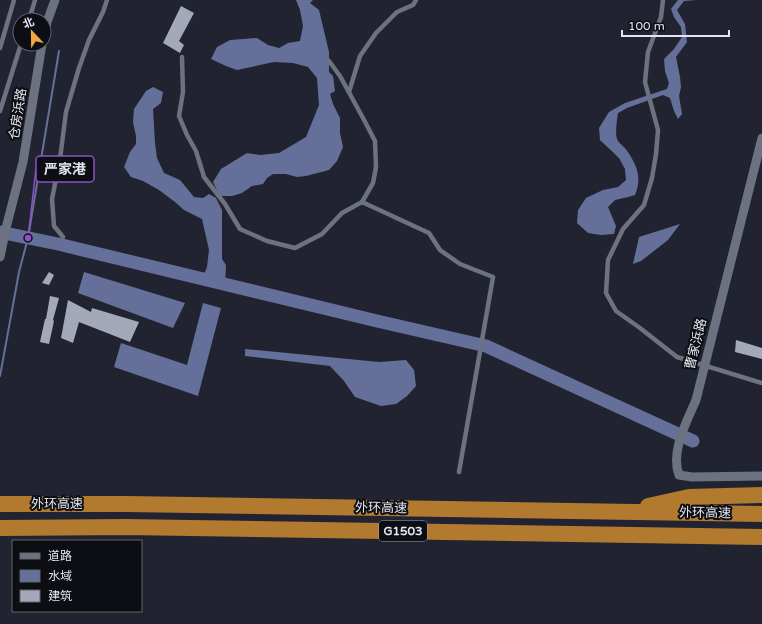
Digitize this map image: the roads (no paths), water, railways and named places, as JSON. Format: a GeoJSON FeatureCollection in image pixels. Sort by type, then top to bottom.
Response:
{"type":"FeatureCollection","features":[{"type":"Feature","properties":{"kind":"highway"},"geometry":{"type":"LineString","coordinates":[[619,512],[689,497],[762,495]]}},
{"type":"Feature","properties":{"kind":"highway","name":"外环高速"},"geometry":{"type":"LineString","coordinates":[[0,504],[762,514]]}},
{"type":"Feature","properties":{"kind":"highway","name":"外环高速"},"geometry":{"type":"LineString","coordinates":[[0,528],[150,527],[762,537]]}},
{"type":"Feature","properties":{"kind":"highway"},"geometry":{"type":"LineString","coordinates":[[612,534],[762,546]]}},
{"type":"Feature","properties":{"kind":"street"},"geometry":{"type":"LineString","coordinates":[[51,12],[55,0]]}},
{"type":"Feature","properties":{"kind":"street","name":"仓房浜路"},"geometry":{"type":"LineString","coordinates":[[0,254],[23,162],[41,52]]}},
{"type":"Feature","properties":{"kind":"street","name":"曹家浜路"},"geometry":{"type":"LineString","coordinates":[[762,138],[696,400],[677,449],[677,470],[679,475],[692,477],[762,476]]}},
{"type":"Feature","properties":{"kind":"lane"},"geometry":{"type":"LineString","coordinates":[[0,48],[14,0]]}},
{"type":"Feature","properties":{"kind":"lane"},"geometry":{"type":"LineString","coordinates":[[31,12],[35,0]]}},
{"type":"Feature","properties":{"kind":"lane"},"geometry":{"type":"LineString","coordinates":[[63,236],[54,226],[52,199],[60,159],[66,112],[89,40],[103,12],[107,0]]}},
{"type":"Feature","properties":{"kind":"lane"},"geometry":{"type":"LineString","coordinates":[[349,92],[360,56],[376,33],[398,12],[413,5],[416,0]]}},
{"type":"Feature","properties":{"kind":"lane"},"geometry":{"type":"LineString","coordinates":[[663,0],[661,17],[648,52],[645,82],[658,130],[652,178],[644,205],[623,229],[608,260],[606,292],[616,311],[677,357],[762,383]]}},
{"type":"Feature","properties":{"kind":"lane"},"geometry":{"type":"LineString","coordinates":[[0,111],[18,52]]}},
{"type":"Feature","properties":{"kind":"lane"},"geometry":{"type":"LineString","coordinates":[[182,58],[183,92],[179,116],[196,151],[204,177],[225,204],[240,228],[267,241],[295,248],[322,234],[342,213],[362,202],[373,183],[376,167],[375,141],[340,76],[329,61]]}},
{"type":"Feature","properties":{"kind":"lane"},"geometry":{"type":"LineString","coordinates":[[362,202],[429,233],[440,250],[460,264],[493,277],[458,472]]}},
{"type":"Feature","properties":{"kind":"water"},"geometry":{"type":"Polygon","coordinates":[[[296,0],[313,0],[310,3],[319,10],[329,52],[329,72],[333,76],[335,91],[330,94],[340,118],[340,133],[343,147],[337,161],[329,170],[297,177],[286,174],[273,174],[267,178],[263,184],[252,186],[242,193],[232,196],[220,196],[213,182],[221,169],[247,153],[260,155],[279,153],[306,137],[319,105],[317,78],[308,67],[293,63],[274,62],[237,70],[211,59],[217,47],[230,40],[257,38],[268,45],[279,48],[288,43],[300,41],[303,26],[300,10],[296,0]]]}},
{"type":"Feature","properties":{"kind":"water"},"geometry":{"type":"Polygon","coordinates":[[[678,0],[697,0],[684,1],[677,10],[685,24],[687,42],[676,57],[680,77],[681,87],[679,96],[682,114],[678,119],[670,98],[663,95],[627,108],[618,113],[616,136],[619,143],[625,148],[635,165],[638,176],[637,188],[635,195],[615,200],[608,207],[616,226],[614,234],[601,235],[588,233],[577,223],[578,210],[586,198],[603,190],[618,187],[626,180],[625,169],[619,158],[600,140],[599,128],[609,112],[625,103],[667,89],[669,83],[665,71],[664,59],[674,49],[682,37],[681,27],[674,17],[671,9],[678,0]]]}},
{"type":"Feature","properties":{"kind":"water"},"geometry":{"type":"Polygon","coordinates":[[[153,87],[163,92],[161,103],[153,109],[157,158],[164,173],[180,180],[194,197],[203,198],[209,194],[216,198],[222,210],[222,259],[226,265],[225,285],[202,279],[207,267],[209,250],[202,219],[184,210],[159,190],[143,181],[131,177],[124,167],[130,152],[136,144],[133,122],[134,109],[146,91],[153,87]]]}},
{"type":"Feature","properties":{"kind":"water"},"geometry":{"type":"Polygon","coordinates":[[[680,224],[668,240],[641,261],[633,264],[639,237],[680,224]]]}},
{"type":"Feature","properties":{"kind":"water"},"geometry":{"type":"Polygon","coordinates":[[[84,272],[185,303],[173,328],[78,293],[84,272]]]}},
{"type":"Feature","properties":{"kind":"water"},"geometry":{"type":"Polygon","coordinates":[[[203,303],[221,308],[198,396],[114,367],[121,343],[187,365],[203,303]]]}},
{"type":"Feature","properties":{"kind":"water"},"geometry":{"type":"Polygon","coordinates":[[[245,349],[379,362],[406,360],[414,370],[416,386],[407,396],[396,404],[381,406],[355,397],[344,381],[330,366],[245,356],[245,349]]]}},
{"type":"Feature","properties":{"kind":"waterway"},"geometry":{"type":"LineString","coordinates":[[0,376],[19,272],[28,238],[59,51]]}},
{"type":"Feature","properties":{"kind":"waterway"},"geometry":{"type":"LineString","coordinates":[[0,232],[58,244],[486,346],[693,441]]}},
{"type":"Feature","properties":{"kind":"place","name":"严家港"},"geometry":{"type":"Point","coordinates":[28,238]}}]}
